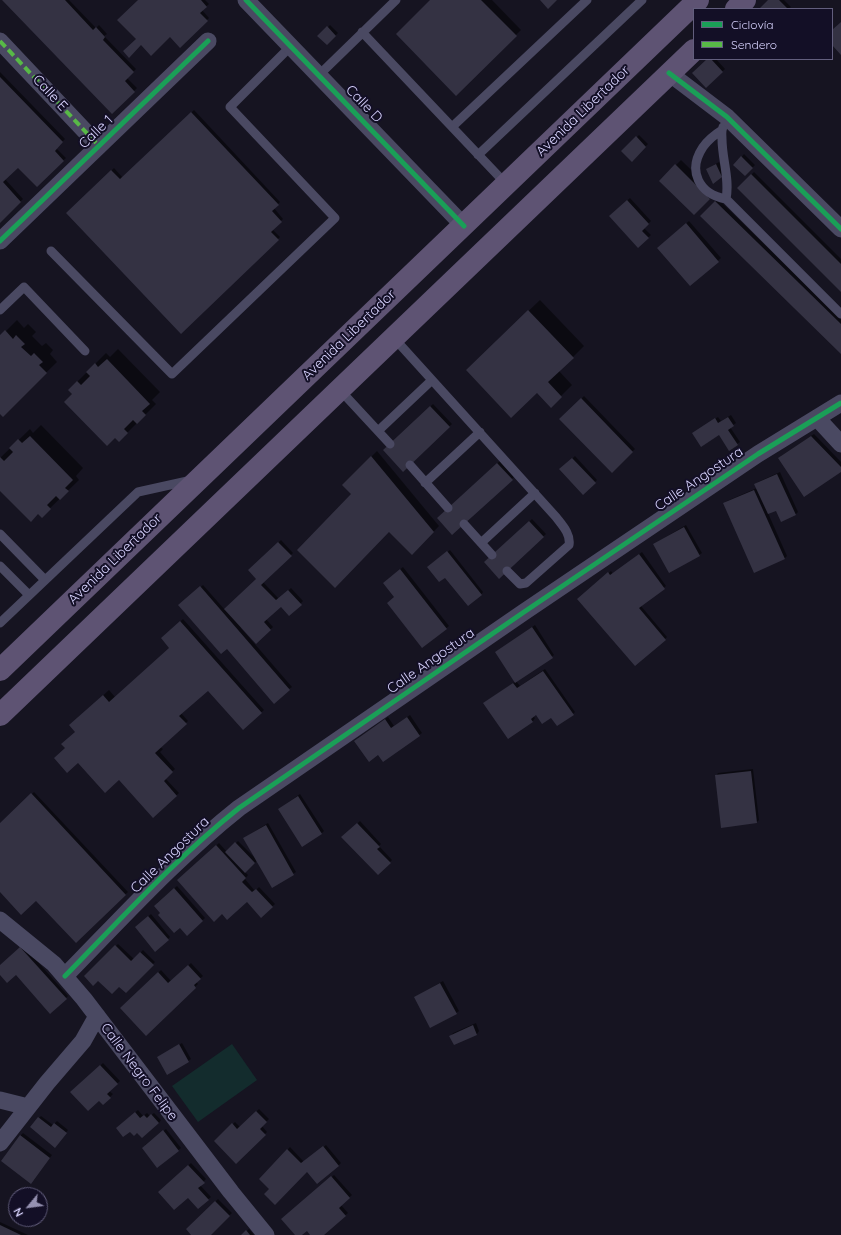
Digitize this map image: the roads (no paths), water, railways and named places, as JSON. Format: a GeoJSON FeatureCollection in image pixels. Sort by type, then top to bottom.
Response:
{"type":"FeatureCollection","features":[{"type":"Feature","properties":{"kind":"main road","name":"Avenida Libertador"},"geometry":{"type":"LineString","coordinates":[[0,670],[698,0]]}},
{"type":"Feature","properties":{"kind":"main road"},"geometry":{"type":"LineString","coordinates":[[737,8],[745,0]]}},
{"type":"Feature","properties":{"kind":"main road"},"geometry":{"type":"LineString","coordinates":[[0,715],[693,51]]}},
{"type":"Feature","properties":{"kind":"main road"},"geometry":{"type":"LineString","coordinates":[[464,226],[487,249]]}},
{"type":"Feature","properties":{"kind":"street","name":"Calle D"},"geometry":{"type":"LineString","coordinates":[[250,1],[291,46],[464,226]]}},
{"type":"Feature","properties":{"kind":"street","name":"Calle 1"},"geometry":{"type":"LineString","coordinates":[[0,241],[208,40]]}},
{"type":"Feature","properties":{"kind":"street","name":"Calle E"},"geometry":{"type":"LineString","coordinates":[[0,41],[99,146]]}},
{"type":"Feature","properties":{"kind":"street"},"geometry":{"type":"LineString","coordinates":[[669,73],[841,229]]}},
{"type":"Feature","properties":{"kind":"street","name":"Calle Angostura"},"geometry":{"type":"LineString","coordinates":[[64,976],[216,826],[239,808],[745,463],[841,403]]}},
{"type":"Feature","properties":{"kind":"street"},"geometry":{"type":"LineString","coordinates":[[817,418],[841,444]]}},
{"type":"Feature","properties":{"kind":"street","name":"Calle Negro Felipe"},"geometry":{"type":"LineString","coordinates":[[0,920],[32,945],[64,976],[98,1016],[226,1186],[266,1235]]}},
{"type":"Feature","properties":{"kind":"street"},"geometry":{"type":"LineString","coordinates":[[0,1143],[82,1040],[98,1016]]}},
{"type":"Feature","properties":{"kind":"street"},"geometry":{"type":"LineString","coordinates":[[0,1100],[28,1107]]}},
{"type":"Feature","properties":{"kind":"lane"},"geometry":{"type":"LineString","coordinates":[[319,74],[396,0]]}},
{"type":"Feature","properties":{"kind":"lane"},"geometry":{"type":"LineString","coordinates":[[452,127],[587,0]]}},
{"type":"Feature","properties":{"kind":"lane"},"geometry":{"type":"LineString","coordinates":[[478,155],[642,0]]}},
{"type":"Feature","properties":{"kind":"lane"},"geometry":{"type":"LineString","coordinates":[[362,32],[507,185]]}},
{"type":"Feature","properties":{"kind":"lane"},"geometry":{"type":"LineString","coordinates":[[51,251],[172,374],[335,218],[230,107],[291,46]]}},
{"type":"Feature","properties":{"kind":"lane"},"geometry":{"type":"LineString","coordinates":[[724,124],[721,148],[727,185],[726,199]]}},
{"type":"Feature","properties":{"kind":"lane"},"geometry":{"type":"LineString","coordinates":[[724,124],[703,147],[697,159],[696,170],[699,181],[711,194],[726,199],[841,314]]}},
{"type":"Feature","properties":{"kind":"lane"},"geometry":{"type":"LineString","coordinates":[[0,310],[24,287],[85,351]]}},
{"type":"Feature","properties":{"kind":"lane"},"geometry":{"type":"LineString","coordinates":[[394,338],[556,516],[566,530],[569,538],[569,545],[526,583],[520,584],[507,571]]}},
{"type":"Feature","properties":{"kind":"lane"},"geometry":{"type":"LineString","coordinates":[[378,431],[432,380]]}},
{"type":"Feature","properties":{"kind":"lane"},"geometry":{"type":"LineString","coordinates":[[340,390],[390,444]]}},
{"type":"Feature","properties":{"kind":"lane"},"geometry":{"type":"LineString","coordinates":[[425,483],[480,432]]}},
{"type":"Feature","properties":{"kind":"lane"},"geometry":{"type":"LineString","coordinates":[[410,465],[448,508]]}},
{"type":"Feature","properties":{"kind":"lane"},"geometry":{"type":"LineString","coordinates":[[0,623],[138,492],[201,478]]}},
{"type":"Feature","properties":{"kind":"lane"},"geometry":{"type":"LineString","coordinates":[[481,543],[535,493]]}},
{"type":"Feature","properties":{"kind":"lane"},"geometry":{"type":"LineString","coordinates":[[464,524],[492,555]]}},
{"type":"Feature","properties":{"kind":"lane"},"geometry":{"type":"LineString","coordinates":[[0,534],[45,580]]}},
{"type":"Feature","properties":{"kind":"lane"},"geometry":{"type":"LineString","coordinates":[[0,566],[29,595]]}}]}
